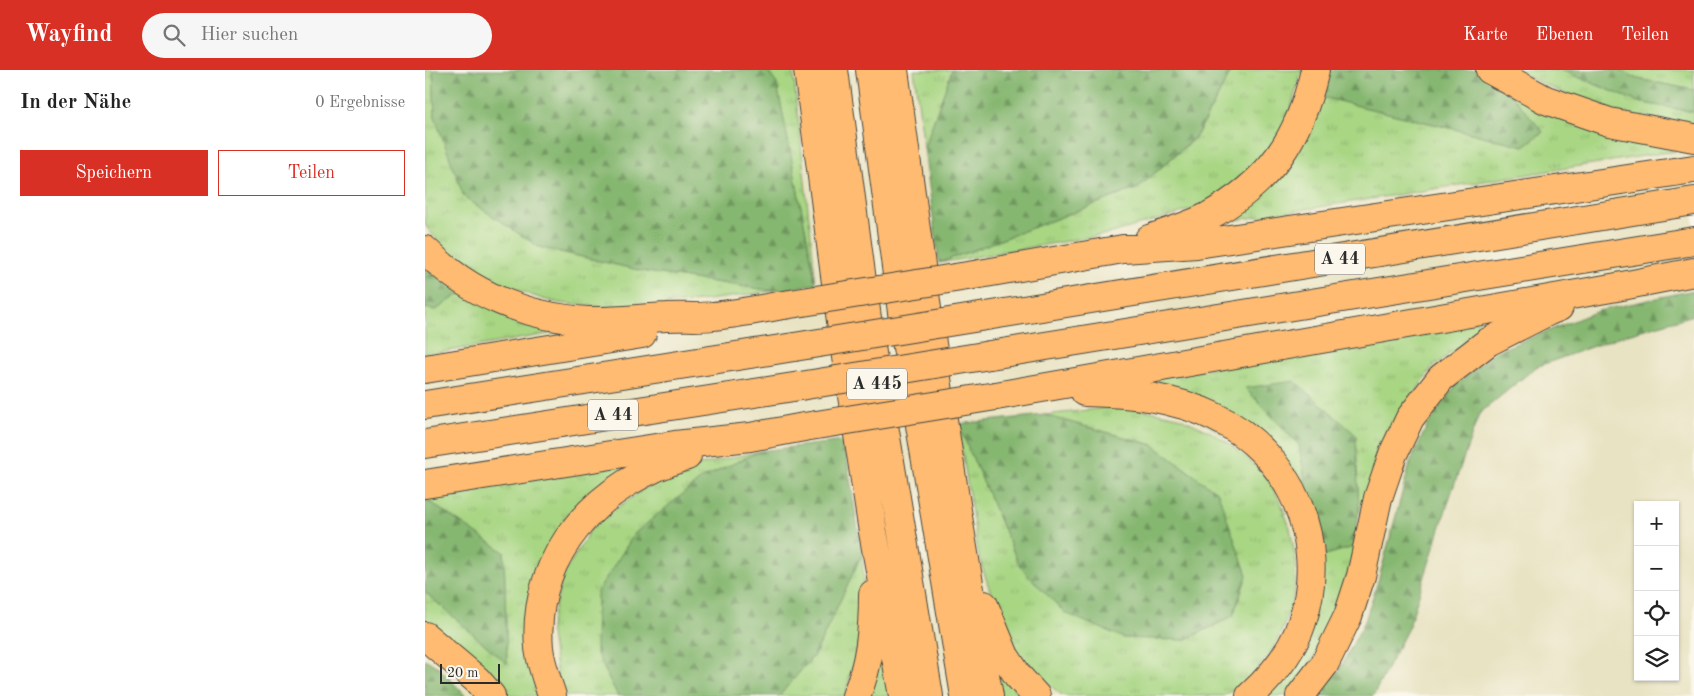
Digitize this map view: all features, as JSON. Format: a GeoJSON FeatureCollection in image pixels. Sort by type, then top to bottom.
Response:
{"type":"FeatureCollection","features":[{"type":"Feature","properties":{"kind":"highway"},"geometry":{"type":"LineString","coordinates":[[808,70],[844,344],[873,532],[903,696]]}},
{"type":"Feature","properties":{"kind":"highway","name":"A 445"},"geometry":{"type":"LineString","coordinates":[[833,70],[870,341],[929,696]]}},
{"type":"Feature","properties":{"kind":"highway","name":"A 445"},"geometry":{"type":"LineString","coordinates":[[870,70],[905,335],[965,696]]}},
{"type":"Feature","properties":{"kind":"highway"},"geometry":{"type":"LineString","coordinates":[[895,70],[964,555],[989,696]]}},
{"type":"Feature","properties":{"kind":"highway"},"geometry":{"type":"LineString","coordinates":[[1123,249],[1206,217],[1235,199],[1258,181],[1275,163],[1289,142],[1309,96],[1315,70]]}},
{"type":"Feature","properties":{"kind":"highway"},"geometry":{"type":"LineString","coordinates":[[1490,70],[1545,100],[1609,122],[1694,138]]}},
{"type":"Feature","properties":{"kind":"highway"},"geometry":{"type":"LineString","coordinates":[[425,250],[445,270],[468,285],[497,300],[553,317],[588,321],[623,321],[711,316],[980,274],[1123,249],[1197,244],[1694,168]]}},
{"type":"Feature","properties":{"kind":"highway","name":"A 44"},"geometry":{"type":"LineString","coordinates":[[425,405],[1694,201]]}},
{"type":"Feature","properties":{"kind":"highway","name":"A 44"},"geometry":{"type":"LineString","coordinates":[[425,444],[800,386],[1694,241]]}},
{"type":"Feature","properties":{"kind":"highway"},"geometry":{"type":"LineString","coordinates":[[425,484],[675,445],[750,437],[996,396],[1694,272]]}},
{"type":"Feature","properties":{"kind":"highway"},"geometry":{"type":"LineString","coordinates":[[1300,696],[1324,665],[1348,616],[1361,576],[1378,498],[1393,454],[1410,418],[1441,378],[1488,342],[1549,311],[1617,287]]}},
{"type":"Feature","properties":{"kind":"highway"},"geometry":{"type":"LineString","coordinates":[[425,369],[668,330],[711,316]]}},
{"type":"Feature","properties":{"kind":"highway"},"geometry":{"type":"LineString","coordinates":[[996,396],[1087,392],[1156,397],[1188,406],[1216,418],[1258,447],[1275,464],[1289,486],[1306,529],[1311,552],[1311,577],[1308,603],[1302,624],[1292,644],[1266,681],[1250,696]]}},
{"type":"Feature","properties":{"kind":"highway"},"geometry":{"type":"LineString","coordinates":[[552,696],[539,648],[540,616],[544,590],[552,565],[566,539],[599,504],[647,470],[750,437]]}},
{"type":"Feature","properties":{"kind":"highway"},"geometry":{"type":"LineString","coordinates":[[855,696],[867,665],[871,643],[873,532]]}},
{"type":"Feature","properties":{"kind":"highway"},"geometry":{"type":"LineString","coordinates":[[964,555],[1005,656],[1018,676],[1036,696]]}},
{"type":"Feature","properties":{"kind":"highway"},"geometry":{"type":"LineString","coordinates":[[425,636],[477,680],[491,696]]}},
{"type":"Feature","properties":{"kind":"green space"},"geometry":{"type":"Polygon","coordinates":[[[425,70],[433,70],[435,118],[469,200],[539,247],[647,272],[774,291],[703,301],[656,305],[608,306],[567,304],[536,297],[476,270],[454,255],[425,225],[425,70]]]}},
{"type":"Feature","properties":{"kind":"green space"},"geometry":{"type":"Polygon","coordinates":[[[433,70],[767,70],[777,84],[816,284],[774,291],[647,272],[539,247],[464,197],[435,118],[433,70]]]}},
{"type":"Feature","properties":{"kind":"green space"},"geometry":{"type":"Polygon","coordinates":[[[767,70],[793,70],[816,284],[777,85],[767,70]]]}},
{"type":"Feature","properties":{"kind":"green space"},"geometry":{"type":"Polygon","coordinates":[[[914,70],[952,70],[924,148],[914,70]]]}},
{"type":"Feature","properties":{"kind":"green space"},"geometry":{"type":"Polygon","coordinates":[[[952,70],[1232,70],[1196,136],[1138,188],[939,263],[924,148],[952,70]]]}},
{"type":"Feature","properties":{"kind":"green space"},"geometry":{"type":"Polygon","coordinates":[[[1232,70],[1302,70],[1284,130],[1261,162],[1230,188],[1194,209],[1108,234],[939,263],[1138,188],[1196,137],[1232,70]]]}},
{"type":"Feature","properties":{"kind":"green space"},"geometry":{"type":"Polygon","coordinates":[[[1326,70],[1476,70],[1510,93],[1543,132],[1524,146],[1322,97],[1326,70]]]}},
{"type":"Feature","properties":{"kind":"green space"},"geometry":{"type":"Polygon","coordinates":[[[1515,70],[1561,70],[1638,102],[1694,112],[1694,123],[1621,113],[1586,102],[1515,70]]]}},
{"type":"Feature","properties":{"kind":"green space"},"geometry":{"type":"Polygon","coordinates":[[[1561,70],[1619,70],[1638,79],[1694,90],[1694,112],[1638,102],[1561,70]]]}},
{"type":"Feature","properties":{"kind":"green space"},"geometry":{"type":"Polygon","coordinates":[[[1619,70],[1694,70],[1694,90],[1638,79],[1619,70]]]}},
{"type":"Feature","properties":{"kind":"green space"},"geometry":{"type":"Polygon","coordinates":[[[1510,93],[1688,149],[1224,222],[1248,206],[1322,97],[1524,146],[1543,132],[1510,93]]]}},
{"type":"Feature","properties":{"kind":"green space"},"geometry":{"type":"Polygon","coordinates":[[[425,261],[461,293],[436,310],[425,308],[425,261]]]}},
{"type":"Feature","properties":{"kind":"green space"},"geometry":{"type":"Polygon","coordinates":[[[1694,290],[1694,315],[1624,335],[1536,367],[1479,414],[1451,494],[1409,626],[1373,696],[1317,696],[1339,670],[1365,621],[1379,578],[1411,460],[1428,424],[1455,386],[1495,352],[1598,311],[1694,290]]]}},
{"type":"Feature","properties":{"kind":"green space"},"geometry":{"type":"Polygon","coordinates":[[[461,293],[559,332],[425,355],[425,308],[436,310],[461,293]]]}},
{"type":"Feature","properties":{"kind":"green space"},"geometry":{"type":"Polygon","coordinates":[[[1493,318],[1492,330],[1465,341],[1431,369],[1390,430],[1359,512],[1355,435],[1246,388],[1299,445],[1313,524],[1297,483],[1146,385],[1145,380],[1493,318]]]}},
{"type":"Feature","properties":{"kind":"green space"},"geometry":{"type":"Polygon","coordinates":[[[1295,381],[1356,435],[1359,512],[1354,547],[1321,556],[1313,524],[1299,445],[1245,388],[1295,381]]]}},
{"type":"Feature","properties":{"kind":"green space"},"geometry":{"type":"Polygon","coordinates":[[[1107,408],[1140,409],[1178,417],[1211,432],[1239,450],[1267,478],[1281,503],[1290,528],[1296,562],[1294,593],[1289,612],[1269,656],[1248,679],[1224,696],[1063,696],[1040,677],[1012,645],[998,615],[979,557],[958,424],[1020,567],[1124,638],[1185,640],[1233,616],[1247,575],[1217,493],[1153,445],[1044,415],[1107,408]]]}},
{"type":"Feature","properties":{"kind":"green space"},"geometry":{"type":"Polygon","coordinates":[[[1044,415],[1153,445],[1218,493],[1247,575],[1233,616],[1185,640],[1124,638],[1065,613],[1020,567],[958,424],[1044,415]]]}},
{"type":"Feature","properties":{"kind":"green space"},"geometry":{"type":"Polygon","coordinates":[[[844,441],[862,554],[815,654],[779,696],[618,696],[596,652],[597,592],[635,533],[701,479],[760,451],[844,441]]]}},
{"type":"Feature","properties":{"kind":"green space"},"geometry":{"type":"Polygon","coordinates":[[[760,451],[701,479],[596,652],[618,696],[565,696],[558,683],[550,627],[563,575],[591,529],[644,489],[692,467],[760,451]]]}},
{"type":"Feature","properties":{"kind":"green space"},"geometry":{"type":"Polygon","coordinates":[[[628,464],[630,470],[589,496],[563,523],[541,558],[532,587],[541,696],[499,696],[425,629],[425,592],[507,663],[504,552],[425,499],[425,496],[628,464]]]}},
{"type":"Feature","properties":{"kind":"green space"},"geometry":{"type":"Polygon","coordinates":[[[425,499],[504,552],[507,664],[425,592],[425,499]]]}},
{"type":"Feature","properties":{"kind":"green space"},"geometry":{"type":"Polygon","coordinates":[[[1354,547],[1338,613],[1314,658],[1287,696],[1262,696],[1321,556],[1354,547]]]}},
{"type":"Feature","properties":{"kind":"green space"},"geometry":{"type":"Polygon","coordinates":[[[862,554],[866,614],[845,696],[779,696],[815,654],[862,554]]]}},
{"type":"Feature","properties":{"kind":"green space"},"geometry":{"type":"Polygon","coordinates":[[[883,653],[890,696],[866,696],[883,653]]]}},
{"type":"Feature","properties":{"kind":"green space"},"geometry":{"type":"Polygon","coordinates":[[[425,659],[438,667],[466,696],[425,696],[425,659]]]}},
{"type":"Feature","properties":{"kind":"green space"},"geometry":{"type":"Polygon","coordinates":[[[996,659],[1026,696],[997,696],[996,659]]]}}]}
